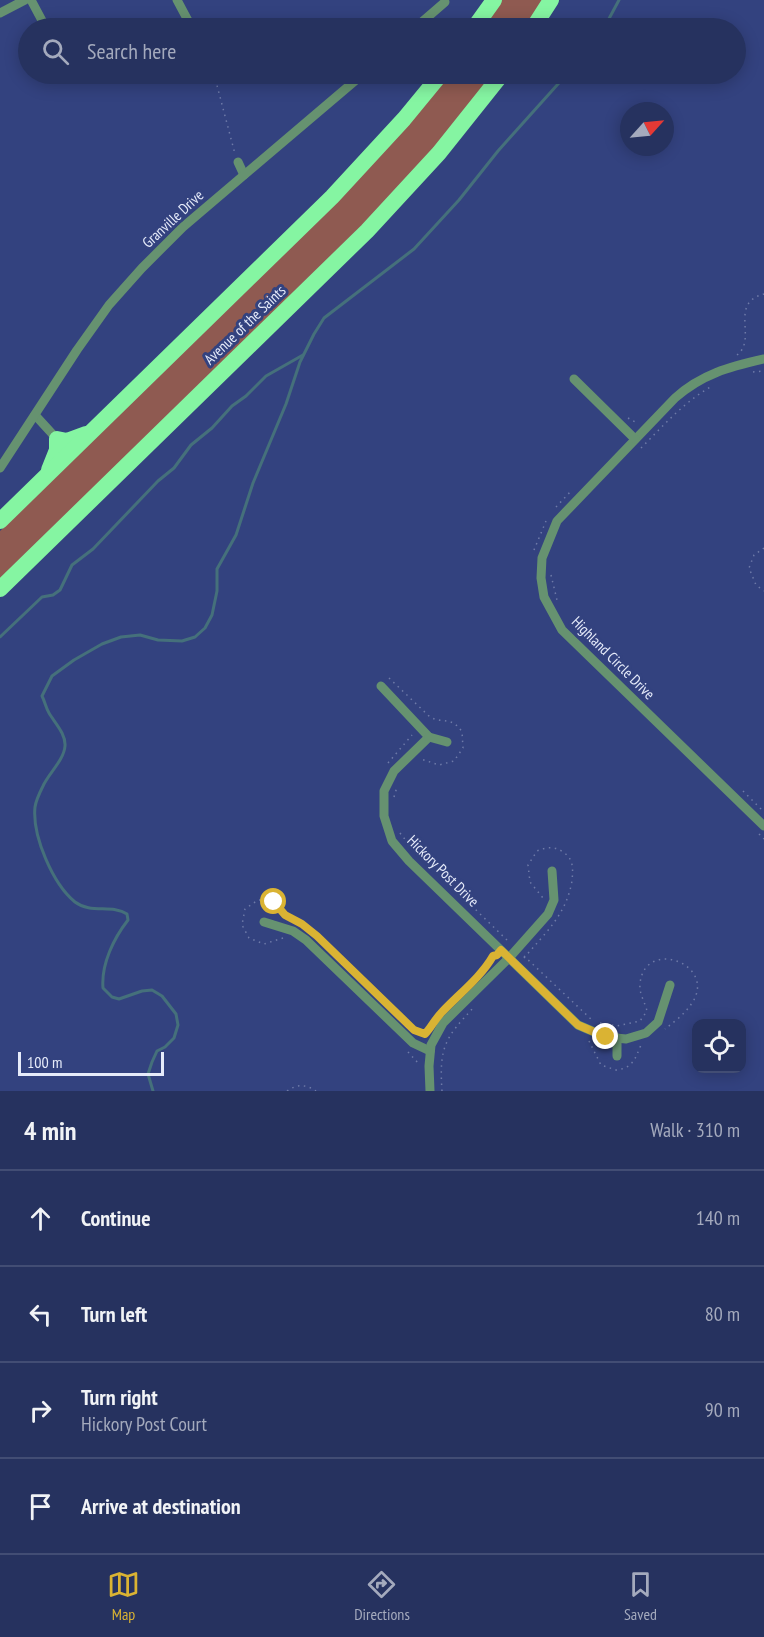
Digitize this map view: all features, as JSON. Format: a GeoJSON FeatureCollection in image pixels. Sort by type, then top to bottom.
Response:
{"type":"FeatureCollection","features":[{"type":"Feature","properties":{"kind":"highway"},"geometry":{"type":"LineString","coordinates":[[481,18],[494,0]]}},
{"type":"Feature","properties":{"kind":"highway"},"geometry":{"type":"LineString","coordinates":[[539,18],[551,0]]}},
{"type":"Feature","properties":{"kind":"highway","name":"Avenue of the Saints"},"geometry":{"type":"LineString","coordinates":[[0,521],[332,197],[404,119],[433,84]]}},
{"type":"Feature","properties":{"kind":"highway","name":"Avenue of the Saints"},"geometry":{"type":"LineString","coordinates":[[0,589],[367,231],[439,153],[494,84]]}},
{"type":"Feature","properties":{"kind":"highway"},"geometry":{"type":"LineString","coordinates":[[46,476],[57,450],[57,438],[66,441],[92,432]]}},
{"type":"Feature","properties":{"kind":"street"},"geometry":{"type":"LineString","coordinates":[[0,13],[25,0]]}},
{"type":"Feature","properties":{"kind":"street"},"geometry":{"type":"LineString","coordinates":[[31,0],[41,18]]}},
{"type":"Feature","properties":{"kind":"street"},"geometry":{"type":"LineString","coordinates":[[177,0],[187,18]]}},
{"type":"Feature","properties":{"kind":"street"},"geometry":{"type":"LineString","coordinates":[[427,18],[446,2]]}},
{"type":"Feature","properties":{"kind":"street","name":"Granville Drive"},"geometry":{"type":"LineString","coordinates":[[0,468],[109,305],[142,268],[183,227],[351,84]]}},
{"type":"Feature","properties":{"kind":"street"},"geometry":{"type":"LineString","coordinates":[[238,160],[244,175]]}},
{"type":"Feature","properties":{"kind":"street","name":"Highland Circle Drive"},"geometry":{"type":"LineString","coordinates":[[760,828],[562,630],[544,597],[541,578],[542,558],[557,521],[632,436],[687,387],[727,367],[764,359]]}},
{"type":"Feature","properties":{"kind":"street"},"geometry":{"type":"LineString","coordinates":[[574,379],[632,436]]}},
{"type":"Feature","properties":{"kind":"street"},"geometry":{"type":"LineString","coordinates":[[34,415],[57,438]]}},
{"type":"Feature","properties":{"kind":"street"},"geometry":{"type":"LineString","coordinates":[[381,686],[429,737],[447,742]]}},
{"type":"Feature","properties":{"kind":"street","name":"Hickory Post Drive"},"geometry":{"type":"LineString","coordinates":[[429,737],[394,771],[384,791],[384,816],[392,841],[497,953],[509,958],[578,1025],[606,1037],[617,1038]]}},
{"type":"Feature","properties":{"kind":"street"},"geometry":{"type":"LineString","coordinates":[[430,1091],[431,1045],[443,1023],[509,958],[549,914],[554,900],[552,872]]}},
{"type":"Feature","properties":{"kind":"street"},"geometry":{"type":"LineString","coordinates":[[264,922],[293,931],[306,940],[413,1043],[430,1051]]}},
{"type":"Feature","properties":{"kind":"street"},"geometry":{"type":"LineString","coordinates":[[617,1056],[617,1038],[626,1039],[646,1033],[658,1022],[670,985]]}},
{"type":"Feature","properties":{"kind":"path"},"geometry":{"type":"LineString","coordinates":[[217,84],[238,160]]}},
{"type":"Feature","properties":{"kind":"path"},"geometry":{"type":"LineString","coordinates":[[737,356],[745,345],[746,308],[752,300],[764,294]]}},
{"type":"Feature","properties":{"kind":"path"},"geometry":{"type":"LineString","coordinates":[[751,372],[764,371]]}},
{"type":"Feature","properties":{"kind":"path"},"geometry":{"type":"LineString","coordinates":[[637,452],[696,395],[718,383]]}},
{"type":"Feature","properties":{"kind":"path"},"geometry":{"type":"LineString","coordinates":[[632,436],[638,424]]}},
{"type":"Feature","properties":{"kind":"path"},"geometry":{"type":"LineString","coordinates":[[552,512],[574,489]]}},
{"type":"Feature","properties":{"kind":"path"},"geometry":{"type":"LineString","coordinates":[[533,554],[547,519]]}},
{"type":"Feature","properties":{"kind":"path"},"geometry":{"type":"LineString","coordinates":[[764,548],[754,555],[749,571],[756,585],[764,591]]}},
{"type":"Feature","properties":{"kind":"path"},"geometry":{"type":"LineString","coordinates":[[551,567],[558,603]]}},
{"type":"Feature","properties":{"kind":"path"},"geometry":{"type":"LineString","coordinates":[[387,764],[412,736],[412,729]]}},
{"type":"Feature","properties":{"kind":"path"},"geometry":{"type":"LineString","coordinates":[[739,787],[764,812]]}},
{"type":"Feature","properties":{"kind":"path"},"geometry":{"type":"LineString","coordinates":[[760,828],[764,839]]}},
{"type":"Feature","properties":{"kind":"path"},"geometry":{"type":"LineString","coordinates":[[517,966],[556,922],[569,898],[573,873],[571,861],[564,852],[553,848],[537,851],[528,865],[528,876],[533,886],[541,893],[543,904]]}},
{"type":"Feature","properties":{"kind":"path"},"geometry":{"type":"LineString","coordinates":[[287,939],[264,944],[249,938],[242,925],[245,909],[258,900],[269,900],[278,905],[285,915],[309,930]]}},
{"type":"Feature","properties":{"kind":"path"},"geometry":{"type":"LineString","coordinates":[[487,965],[497,953],[490,951]]}},
{"type":"Feature","properties":{"kind":"path"},"geometry":{"type":"LineString","coordinates":[[414,1030],[425,1034],[428,1031]]}},
{"type":"Feature","properties":{"kind":"path"},"geometry":{"type":"LineString","coordinates":[[408,1052],[420,1065]]}},
{"type":"Feature","properties":{"kind":"path"},"geometry":{"type":"LineString","coordinates":[[287,1091],[292,1087],[302,1085],[316,1091]]}},
{"type":"Feature","properties":{"kind":"shaded area"},"geometry":{"type":"Polygon","coordinates":[[[502,0],[544,0],[532,18],[490,18],[502,0]]]}},
{"type":"Feature","properties":{"kind":"shaded area"},"geometry":{"type":"Polygon","coordinates":[[[442,84],[487,84],[469,108],[386,202],[0,580],[0,531],[110,424],[442,84]]]}},
{"type":"Feature","properties":{"kind":"waterway"},"geometry":{"type":"LineString","coordinates":[[609,18],[619,0]]}},
{"type":"Feature","properties":{"kind":"waterway"},"geometry":{"type":"LineString","coordinates":[[153,1091],[148,1074],[157,1051],[174,1038],[178,1025],[176,1014],[162,996],[152,990],[119,999],[112,997],[103,988],[106,961],[113,943],[128,920],[127,914],[115,910],[88,908],[75,902],[59,884],[46,859],[37,832],[35,807],[42,788],[62,756],[65,742],[42,696],[52,676],[102,644],[121,637],[140,635],[158,640],[182,641],[195,637],[205,628],[212,615],[217,591],[217,569],[236,535],[253,483],[286,404],[300,362],[324,318],[414,249],[558,84]]}},
{"type":"Feature","properties":{"kind":"waterway"},"geometry":{"type":"LineString","coordinates":[[0,637],[42,597],[53,595],[60,590],[72,565],[93,549],[158,481],[174,468],[191,445],[212,428],[232,406],[266,376],[303,355]]}},
{"type":"Feature","properties":{"kind":"route"},"geometry":{"type":"LineString","coordinates":[[274,902],[285,915],[302,924],[317,936],[414,1030],[421,1034],[428,1031],[442,1012],[501,950],[578,1025],[606,1037]]}}]}
